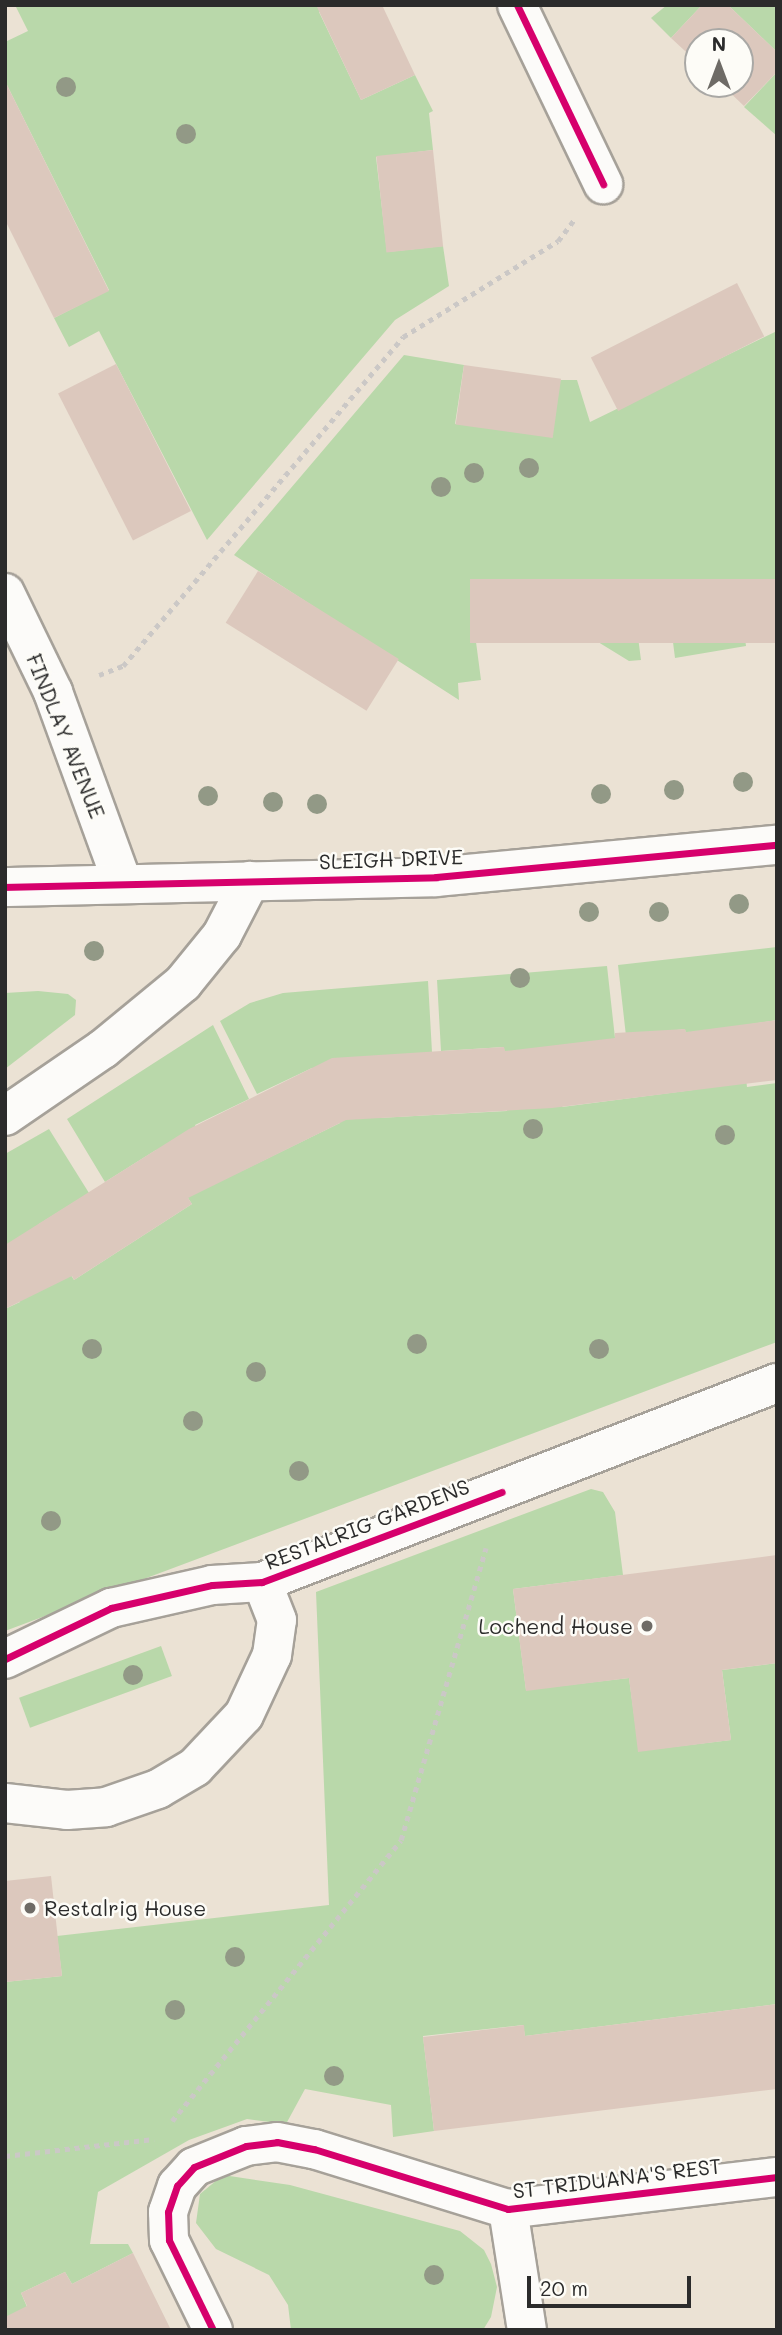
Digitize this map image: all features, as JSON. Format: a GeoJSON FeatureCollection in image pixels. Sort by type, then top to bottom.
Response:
{"type":"FeatureCollection","features":[{"type":"Feature","properties":{"kind":"street"},"geometry":{"type":"LineString","coordinates":[[517,5],[603,184]]}},
{"type":"Feature","properties":{"kind":"street","name":"FINDLAY AVENUE"},"geometry":{"type":"LineString","coordinates":[[5,593],[52,692],[122,882]]}},
{"type":"Feature","properties":{"kind":"street","name":"SLEIGH DRIVE"},"geometry":{"type":"LineString","coordinates":[[5,887],[122,882],[436,877],[777,845]]}},
{"type":"Feature","properties":{"kind":"street"},"geometry":{"type":"LineString","coordinates":[[5,1116],[103,1049],[183,983],[222,935],[250,881]]}},
{"type":"Feature","properties":{"kind":"street","name":"RESTALRIG GARDENS"},"geometry":{"type":"LineString","coordinates":[[5,1659],[111,1608],[201,1587],[262,1582],[502,1492],[777,1383]]}},
{"type":"Feature","properties":{"kind":"street","name":"RESTALRIG GARDENS"},"geometry":{"type":"LineString","coordinates":[[5,1803],[67,1810],[106,1807],[158,1789],[195,1767],[244,1715],[272,1655],[277,1620],[262,1582]]}},
{"type":"Feature","properties":{"kind":"street","name":"ST TRIDUANA'S REST"},"geometry":{"type":"LineString","coordinates":[[213,2330],[169,2240],[168,2212],[177,2186],[194,2167],[219,2154],[277,2142],[314,2149],[508,2209],[777,2177]]}},
{"type":"Feature","properties":{"kind":"street","name":"ST TRIDUANA'S REST"},"geometry":{"type":"LineString","coordinates":[[508,2209],[527,2330]]}},
{"type":"Feature","properties":{"kind":"path"},"geometry":{"type":"LineString","coordinates":[[52,692],[123,666],[288,471],[320,440],[403,337],[558,241],[603,184]]}},
{"type":"Feature","properties":{"kind":"path"},"geometry":{"type":"LineString","coordinates":[[166,2128],[401,1840],[502,1492]]}},
{"type":"Feature","properties":{"kind":"path"},"geometry":{"type":"LineString","coordinates":[[5,2156],[158,2138]]}},
{"type":"Feature","properties":{"kind":"green space"},"geometry":{"type":"Polygon","coordinates":[[[15,5],[334,5],[319,12],[361,100],[415,75],[433,111],[429,113],[433,150],[376,157],[387,252],[443,246],[449,286],[395,320],[207,540],[99,331],[69,347],[54,318],[109,290],[5,81],[5,42],[28,31],[15,5]]]}},
{"type":"Feature","properties":{"kind":"green space"},"geometry":{"type":"Polygon","coordinates":[[[667,5],[702,5],[671,38],[651,18],[667,5]]]}},
{"type":"Feature","properties":{"kind":"green space"},"geometry":{"type":"Polygon","coordinates":[[[728,5],[777,5],[777,52],[754,28],[728,5]]]}},
{"type":"Feature","properties":{"kind":"green space"},"geometry":{"type":"Polygon","coordinates":[[[777,72],[777,136],[744,107],[777,72]]]}},
{"type":"Feature","properties":{"kind":"green space"},"geometry":{"type":"Polygon","coordinates":[[[777,331],[777,579],[738,584],[746,646],[675,658],[667,595],[633,599],[641,660],[629,661],[546,610],[543,592],[512,596],[514,613],[473,619],[481,680],[458,683],[459,700],[234,555],[404,355],[464,365],[455,424],[561,380],[577,380],[590,422],[777,331]]]}},
{"type":"Feature","properties":{"kind":"green space"},"geometry":{"type":"Polygon","coordinates":[[[777,947],[777,1020],[740,1026],[747,1087],[777,1083],[777,1342],[5,1631],[5,1309],[20,1302],[5,1272],[5,1154],[49,1129],[89,1193],[39,1224],[74,1280],[192,1204],[156,1150],[105,1182],[67,1119],[213,1025],[249,1099],[195,1125],[223,1180],[340,1123],[312,1068],[257,1094],[220,1021],[250,1003],[283,993],[428,981],[432,1052],[378,1118],[507,1111],[504,1047],[441,1051],[437,980],[607,966],[615,1038],[562,1107],[693,1090],[685,1029],[626,1036],[618,965],[777,947]]]}},
{"type":"Feature","properties":{"kind":"green space"},"geometry":{"type":"Polygon","coordinates":[[[38,991],[68,994],[76,1000],[75,1015],[5,1069],[5,993],[38,991]]]}},
{"type":"Feature","properties":{"kind":"green space"},"geometry":{"type":"Polygon","coordinates":[[[591,1489],[603,1492],[615,1512],[623,1575],[513,1589],[526,1690],[629,1678],[639,1751],[731,1740],[722,1670],[777,1663],[777,2004],[525,2036],[523,2025],[423,2036],[434,2131],[393,2137],[391,2105],[305,2089],[286,2124],[247,2119],[189,2140],[98,2192],[90,2244],[128,2244],[133,2253],[72,2284],[65,2272],[21,2293],[27,2307],[5,2318],[5,1982],[62,1976],[57,1936],[329,1905],[316,1592],[591,1489]]]}},
{"type":"Feature","properties":{"kind":"green space"},"geometry":{"type":"Polygon","coordinates":[[[161,1646],[172,1676],[30,1728],[19,1698],[161,1646]]]}},
{"type":"Feature","properties":{"kind":"green space"},"geometry":{"type":"Polygon","coordinates":[[[223,2175],[290,2185],[460,2231],[484,2250],[491,2264],[497,2287],[491,2317],[483,2330],[291,2330],[288,2305],[269,2275],[216,2249],[196,2223],[200,2194],[223,2175]]]}},
{"type":"Feature","properties":{"kind":"building"},"geometry":{"type":"Polygon","coordinates":[[[316,5],[382,5],[415,75],[361,100],[316,5]]]}},
{"type":"Feature","properties":{"kind":"building"},"geometry":{"type":"Polygon","coordinates":[[[702,5],[728,5],[752,28],[684,28],[684,50],[671,38],[702,5]]]}},
{"type":"Feature","properties":{"kind":"building"},"geometry":{"type":"Polygon","coordinates":[[[754,30],[777,52],[777,72],[754,96],[754,30]]]}},
{"type":"Feature","properties":{"kind":"building"},"geometry":{"type":"Polygon","coordinates":[[[5,81],[109,291],[54,318],[5,220],[5,81]]]}},
{"type":"Feature","properties":{"kind":"building"},"geometry":{"type":"Polygon","coordinates":[[[736,98],[752,98],[744,106],[736,98]]]}},
{"type":"Feature","properties":{"kind":"building"},"geometry":{"type":"Polygon","coordinates":[[[433,150],[443,246],[386,252],[376,156],[433,150]]]}},
{"type":"Feature","properties":{"kind":"building"},"geometry":{"type":"Polygon","coordinates":[[[737,283],[764,336],[618,411],[591,357],[737,283]]]}},
{"type":"Feature","properties":{"kind":"building"},"geometry":{"type":"Polygon","coordinates":[[[116,364],[191,511],[133,541],[58,394],[116,364]]]}},
{"type":"Feature","properties":{"kind":"building"},"geometry":{"type":"Polygon","coordinates":[[[464,365],[561,379],[553,438],[456,424],[464,365]]]}},
{"type":"Feature","properties":{"kind":"building"},"geometry":{"type":"Polygon","coordinates":[[[258,571],[399,659],[366,711],[226,623],[258,571]]]}},
{"type":"Feature","properties":{"kind":"building"},"geometry":{"type":"Polygon","coordinates":[[[470,579],[777,579],[777,643],[470,643],[470,579]]]}},
{"type":"Feature","properties":{"kind":"building"},"geometry":{"type":"Polygon","coordinates":[[[777,1020],[777,1080],[552,1108],[346,1120],[188,1198],[192,1204],[74,1280],[72,1276],[5,1309],[5,1245],[189,1129],[332,1058],[504,1047],[505,1051],[615,1038],[615,1033],[685,1029],[686,1032],[777,1020]]]}},
{"type":"Feature","properties":{"kind":"building","name":"Lochend House"},"geometry":{"type":"Polygon","coordinates":[[[777,1555],[777,1663],[722,1670],[731,1740],[638,1752],[629,1678],[526,1691],[513,1589],[777,1555]]]}},
{"type":"Feature","properties":{"kind":"building","name":"Restalrig House"},"geometry":{"type":"Polygon","coordinates":[[[51,1876],[62,1976],[5,1982],[5,1881],[51,1876]]]}},
{"type":"Feature","properties":{"kind":"building"},"geometry":{"type":"Polygon","coordinates":[[[777,2004],[777,2089],[434,2131],[423,2037],[524,2025],[525,2036],[777,2004]]]}},
{"type":"Feature","properties":{"kind":"building"},"geometry":{"type":"Polygon","coordinates":[[[133,2253],[171,2330],[5,2330],[5,2317],[27,2306],[21,2293],[65,2272],[72,2284],[133,2253]]]}},
{"type":"Feature","properties":{"kind":"cycle path"},"geometry":{"type":"LineString","coordinates":[[517,5],[603,184]]}},
{"type":"Feature","properties":{"kind":"cycle path"},"geometry":{"type":"LineString","coordinates":[[5,887],[436,877],[777,845]]}},
{"type":"Feature","properties":{"kind":"cycle path"},"geometry":{"type":"LineString","coordinates":[[5,1659],[111,1608],[212,1585],[262,1582],[502,1492]]}},
{"type":"Feature","properties":{"kind":"cycle path"},"geometry":{"type":"LineString","coordinates":[[213,2330],[169,2240],[168,2212],[177,2186],[194,2167],[246,2146],[277,2142],[314,2149],[508,2209],[777,2177]]}},
{"type":"Feature","properties":{"kind":"place","name":"Lochend House"},"geometry":{"type":"Point","coordinates":[647,1626]}},
{"type":"Feature","properties":{"kind":"place","name":"Restalrig House"},"geometry":{"type":"Point","coordinates":[30,1908]}}]}
